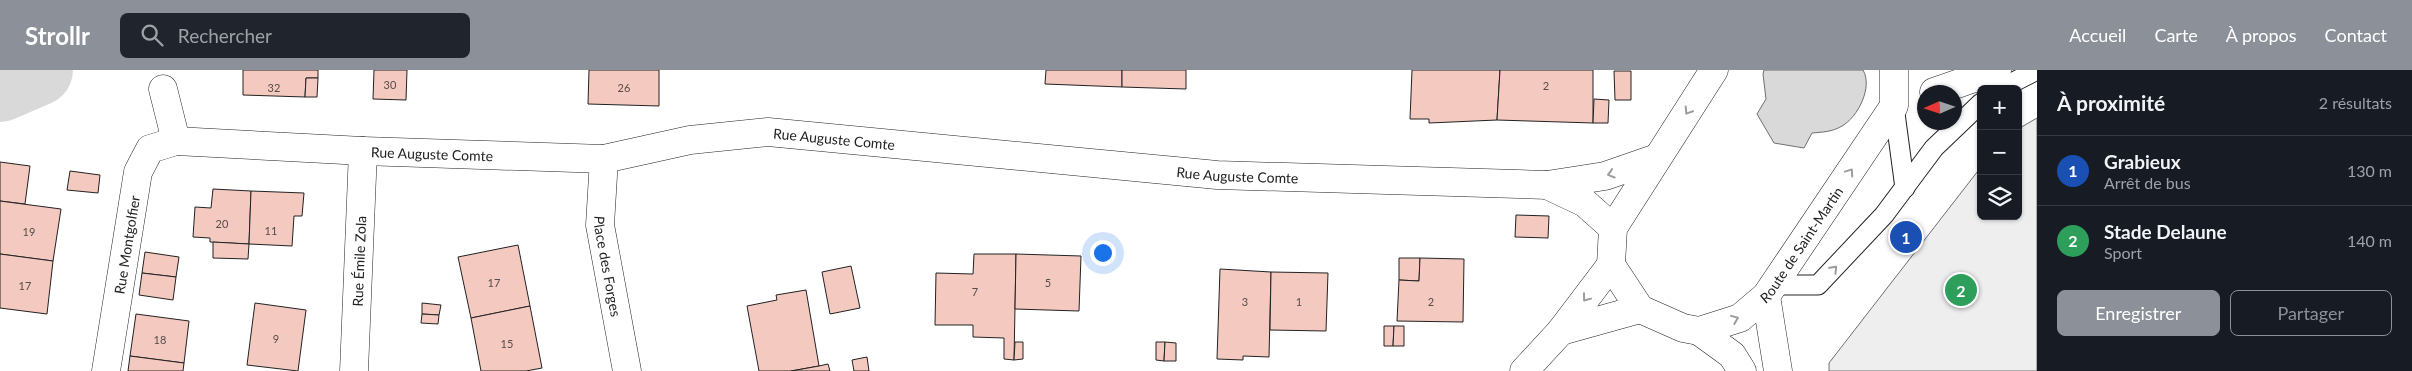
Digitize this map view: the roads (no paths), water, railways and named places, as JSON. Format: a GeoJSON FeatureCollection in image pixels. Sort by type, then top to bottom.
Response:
{"type":"FeatureCollection","features":[{"type":"Feature","properties":{"kind":"street"},"geometry":{"type":"LineString","coordinates":[[1524,371],[1561,331],[1611,265],[1613,228],[1714,70]]}},
{"type":"Feature","properties":{"kind":"street"},"geometry":{"type":"LineString","coordinates":[[1894,70],[1894,106],[1917,98]]}},
{"type":"Feature","properties":{"kind":"street"},"geometry":{"type":"LineString","coordinates":[[1954,85],[1997,70]]}},
{"type":"Feature","properties":{"kind":"street"},"geometry":{"type":"LineString","coordinates":[[163,89],[176,141]]}},
{"type":"Feature","properties":{"kind":"street","name":"Route de Saint-Martin"},"geometry":{"type":"LineString","coordinates":[[1699,331],[1740,318],[1770,290],[1894,106]]}},
{"type":"Feature","properties":{"kind":"street","name":"Rue Auguste Comte"},"geometry":{"type":"LineString","coordinates":[[176,141],[363,151],[604,158],[690,140],[768,132],[1217,175],[1547,185],[1605,176],[1657,158]]}},
{"type":"Feature","properties":{"kind":"street","name":"Rue Montgolfier"},"geometry":{"type":"LineString","coordinates":[[106,371],[138,172],[150,149],[176,141]]}},
{"type":"Feature","properties":{"kind":"street","name":"Rue Émile Zola"},"geometry":{"type":"LineString","coordinates":[[354,371],[363,151]]}},
{"type":"Feature","properties":{"kind":"street","name":"Place des Forges"},"geometry":{"type":"LineString","coordinates":[[604,158],[600,225],[627,371]]}},
{"type":"Feature","properties":{"kind":"street","name":"Rue Auguste Comte"},"geometry":{"type":"LineString","coordinates":[[1547,185],[1585,203],[1613,228]]}},
{"type":"Feature","properties":{"kind":"street"},"geometry":{"type":"LineString","coordinates":[[1611,265],[1640,309],[1683,328],[1699,331],[1732,355],[1742,371]]}},
{"type":"Feature","properties":{"kind":"street"},"geometry":{"type":"LineString","coordinates":[[1770,290],[1778,371]]}},
{"type":"Feature","properties":{"kind":"street"},"geometry":{"type":"LineString","coordinates":[[1561,331],[1640,309]]}},
{"type":"Feature","properties":{"kind":"lane"},"geometry":{"type":"LineString","coordinates":[[2008,85],[2037,70]]}},
{"type":"Feature","properties":{"kind":"lane"},"geometry":{"type":"LineString","coordinates":[[1894,106],[1905,188]]}},
{"type":"Feature","properties":{"kind":"lane"},"geometry":{"type":"LineString","coordinates":[[1770,290],[1818,285],[1884,215],[1934,148],[1977,107]]}},
{"type":"Feature","properties":{"kind":"waterway"},"geometry":{"type":"LineString","coordinates":[[0,86],[37,70]]}},
{"type":"Feature","properties":{"kind":"place","name":"Grabieux"},"geometry":{"type":"Point","coordinates":[1906,237]}},
{"type":"Feature","properties":{"kind":"place","name":"Stade Delaune"},"geometry":{"type":"Point","coordinates":[1961,290]}}]}
